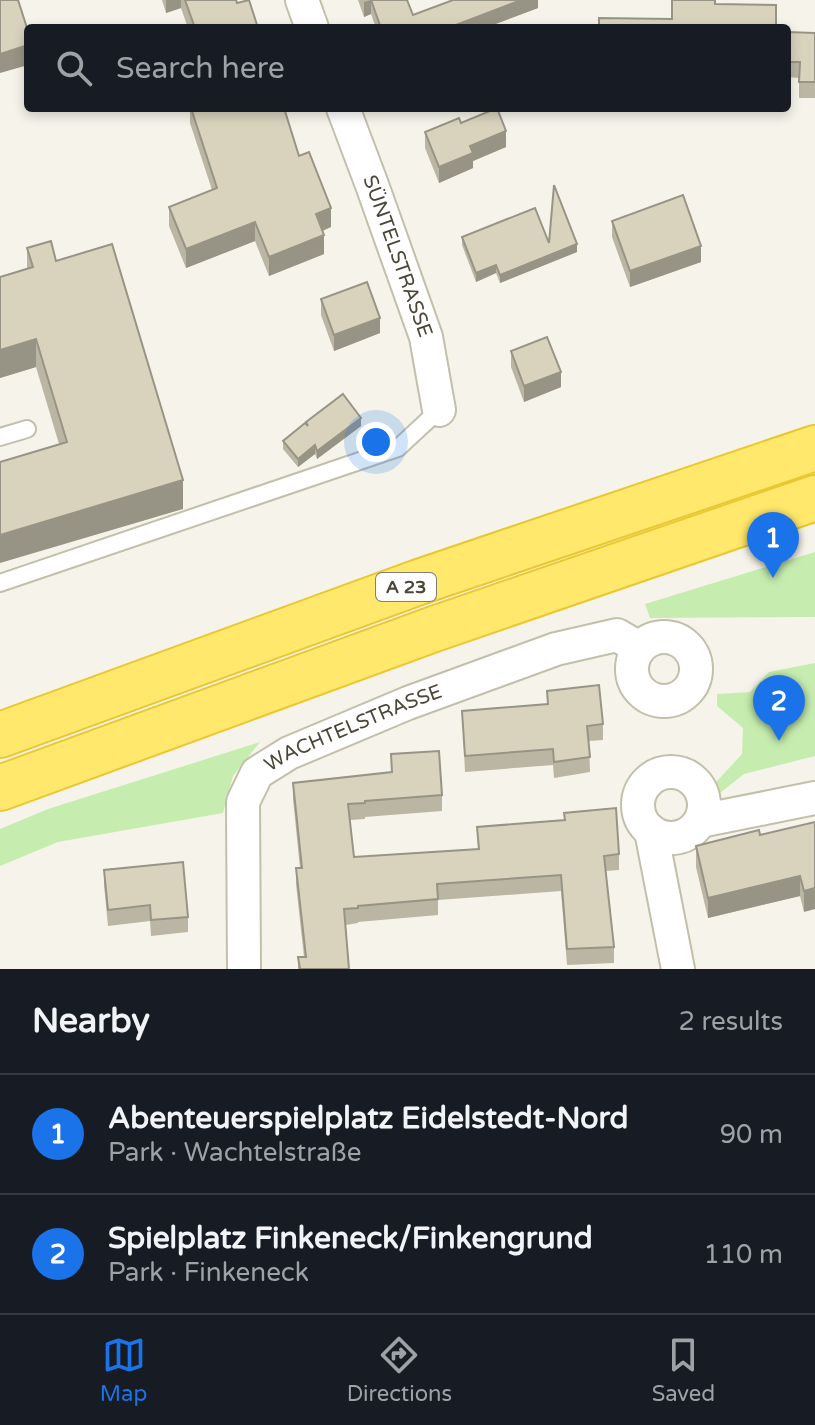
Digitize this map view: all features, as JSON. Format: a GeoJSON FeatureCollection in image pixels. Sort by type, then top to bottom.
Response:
{"type":"FeatureCollection","features":[{"type":"Feature","properties":{"kind":"highway","name":"A 23"},"geometry":{"type":"LineString","coordinates":[[0,735],[419,582],[815,448]]}},
{"type":"Feature","properties":{"kind":"highway","name":"A 23"},"geometry":{"type":"LineString","coordinates":[[0,788],[434,629],[815,498]]}},
{"type":"Feature","properties":{"kind":"street"},"geometry":{"type":"LineString","coordinates":[[302,0],[311,24]]}},
{"type":"Feature","properties":{"kind":"street","name":"SÜNTELSTRASSE"},"geometry":{"type":"LineString","coordinates":[[344,112],[426,337],[439,410]]}},
{"type":"Feature","properties":{"kind":"street","name":"WACHTELSTRASSE"},"geometry":{"type":"LineString","coordinates":[[244,969],[243,802],[257,773],[289,753],[408,703],[556,649],[617,635],[639,648]]}},
{"type":"Feature","properties":{"kind":"street"},"geometry":{"type":"LineString","coordinates":[[671,771],[690,777],[702,793],[704,802],[700,821],[684,836],[661,836],[644,823],[638,804],[640,794],[645,785],[661,773],[671,771]]}},
{"type":"Feature","properties":{"kind":"street"},"geometry":{"type":"LineString","coordinates":[[700,821],[815,798]]}},
{"type":"Feature","properties":{"kind":"street"},"geometry":{"type":"LineString","coordinates":[[651,831],[678,969]]}},
{"type":"Feature","properties":{"kind":"lane"},"geometry":{"type":"LineString","coordinates":[[0,583],[398,448],[439,410]]}},
{"type":"Feature","properties":{"kind":"lane"},"geometry":{"type":"LineString","coordinates":[[0,437],[27,429]]}},
{"type":"Feature","properties":{"kind":"green space"},"geometry":{"type":"Polygon","coordinates":[[[815,552],[815,617],[650,618],[645,604],[815,552]]]}},
{"type":"Feature","properties":{"kind":"green space"},"geometry":{"type":"Polygon","coordinates":[[[815,663],[815,756],[744,774],[711,800],[704,779],[717,781],[742,754],[743,728],[717,706],[717,694],[750,692],[769,672],[815,663]]]}},
{"type":"Feature","properties":{"kind":"green space"},"geometry":{"type":"Polygon","coordinates":[[[260,742],[233,776],[223,813],[58,842],[0,866],[0,829],[48,809],[260,742]]]}},
{"type":"Feature","properties":{"kind":"building"},"geometry":{"type":"Polygon","coordinates":[[[0,0],[18,0],[26,24],[24,46],[0,54],[0,0]]]}},
{"type":"Feature","properties":{"kind":"building"},"geometry":{"type":"Polygon","coordinates":[[[185,0],[236,0],[237,3],[249,0],[257,24],[194,24],[185,0]]]}},
{"type":"Feature","properties":{"kind":"building"},"geometry":{"type":"Polygon","coordinates":[[[371,0],[407,0],[413,15],[453,0],[521,0],[458,24],[380,24],[371,0]]]}},
{"type":"Feature","properties":{"kind":"building"},"geometry":{"type":"Polygon","coordinates":[[[672,0],[776,5],[776,24],[599,24],[599,18],[672,19],[672,0]]]}},
{"type":"Feature","properties":{"kind":"building"},"geometry":{"type":"Polygon","coordinates":[[[791,32],[815,33],[815,82],[799,82],[800,62],[791,62],[791,32]]]}},
{"type":"Feature","properties":{"kind":"building"},"geometry":{"type":"Polygon","coordinates":[[[192,112],[285,112],[299,156],[309,152],[331,208],[316,214],[324,235],[269,257],[255,222],[186,249],[169,207],[217,188],[192,112]]]}},
{"type":"Feature","properties":{"kind":"building"},"geometry":{"type":"Polygon","coordinates":[[[487,112],[499,112],[506,131],[470,146],[473,153],[439,167],[425,132],[459,118],[461,123],[487,112]]]}},
{"type":"Feature","properties":{"kind":"building"},"geometry":{"type":"Polygon","coordinates":[[[554,185],[577,244],[500,275],[496,265],[476,273],[462,237],[535,208],[549,243],[554,185]]]}},
{"type":"Feature","properties":{"kind":"building"},"geometry":{"type":"Polygon","coordinates":[[[683,195],[701,246],[630,271],[612,221],[683,195]]]}},
{"type":"Feature","properties":{"kind":"building"},"geometry":{"type":"Polygon","coordinates":[[[51,241],[56,261],[112,244],[183,480],[0,535],[0,462],[67,442],[36,339],[0,350],[0,277],[33,267],[27,248],[51,241]]]}},
{"type":"Feature","properties":{"kind":"building"},"geometry":{"type":"Polygon","coordinates":[[[367,282],[380,318],[334,335],[321,299],[367,282]]]}},
{"type":"Feature","properties":{"kind":"building"},"geometry":{"type":"Polygon","coordinates":[[[547,337],[561,372],[524,386],[511,351],[547,337]]]}},
{"type":"Feature","properties":{"kind":"building"},"geometry":{"type":"Polygon","coordinates":[[[343,394],[361,418],[317,451],[315,445],[298,459],[283,441],[305,423],[308,426],[306,422],[343,394]]]}},
{"type":"Feature","properties":{"kind":"building"},"geometry":{"type":"Polygon","coordinates":[[[599,685],[603,724],[587,726],[590,757],[554,762],[553,749],[465,756],[462,711],[548,704],[547,691],[599,685]]]}},
{"type":"Feature","properties":{"kind":"building"},"geometry":{"type":"Polygon","coordinates":[[[439,751],[442,795],[348,804],[354,857],[479,849],[477,827],[565,820],[564,813],[616,808],[619,854],[604,856],[614,947],[567,949],[561,875],[437,884],[438,899],[344,909],[349,969],[300,969],[298,957],[306,957],[296,868],[302,868],[293,783],[392,772],[391,754],[439,751]]]}},
{"type":"Feature","properties":{"kind":"building"},"geometry":{"type":"Polygon","coordinates":[[[815,822],[815,888],[804,891],[800,876],[708,898],[696,846],[759,830],[760,835],[815,822]]]}},
{"type":"Feature","properties":{"kind":"building"},"geometry":{"type":"Polygon","coordinates":[[[183,862],[188,917],[151,920],[150,905],[108,910],[104,870],[183,862]]]}},
{"type":"Feature","properties":{"kind":"place","name":"Abenteuerspielplatz Eidelstedt-Nord"},"geometry":{"type":"Point","coordinates":[773,578]}},
{"type":"Feature","properties":{"kind":"place","name":"Spielplatz Finkeneck/Finkengrund"},"geometry":{"type":"Point","coordinates":[779,741]}}]}
